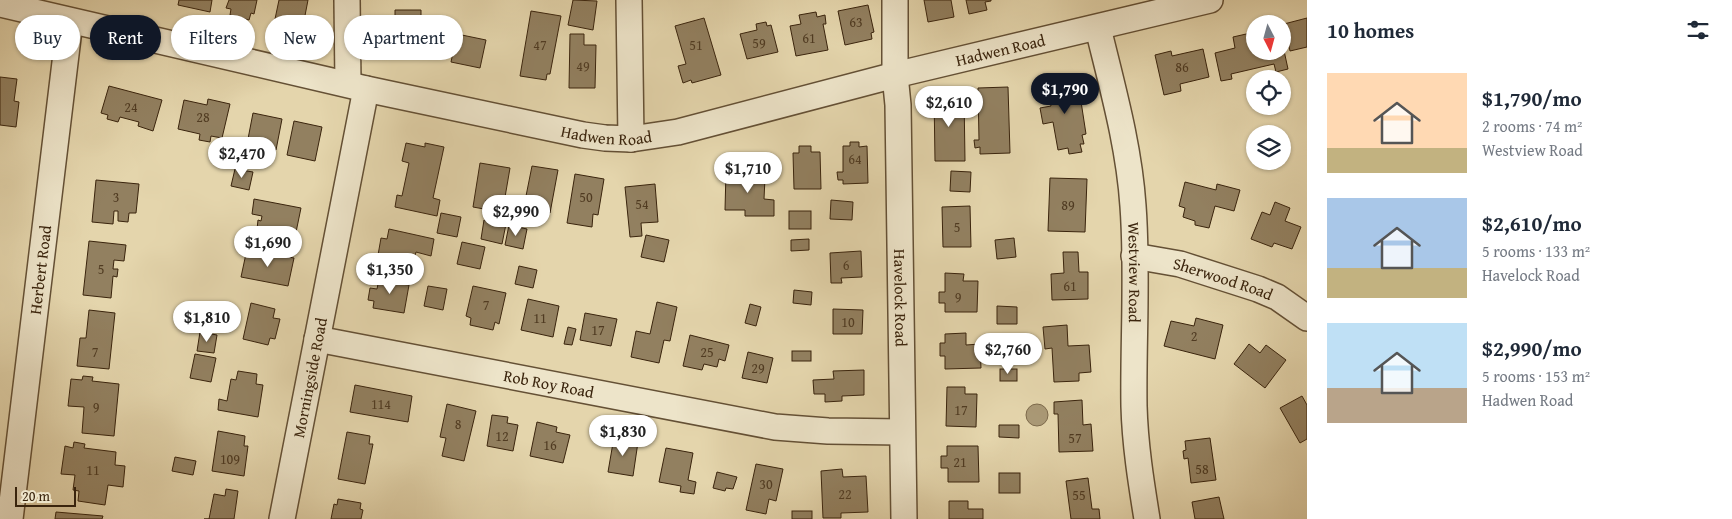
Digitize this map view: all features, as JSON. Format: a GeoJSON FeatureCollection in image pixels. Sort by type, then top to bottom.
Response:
{"type":"FeatureCollection","features":[{"type":"Feature","properties":{"kind":"street","name":"Morningside Road"},"geometry":{"type":"LineString","coordinates":[[282,519],[317,339],[357,87],[347,0]]}},
{"type":"Feature","properties":{"kind":"street"},"geometry":{"type":"LineString","coordinates":[[630,0],[631,140]]}},
{"type":"Feature","properties":{"kind":"street","name":"Havelock Road"},"geometry":{"type":"LineString","coordinates":[[894,0],[895,75],[898,105],[904,519]]}},
{"type":"Feature","properties":{"kind":"street","name":"Hadwen Road"},"geometry":{"type":"LineString","coordinates":[[80,23],[357,87],[583,135],[631,140],[678,132],[895,75],[1098,28],[1181,4],[1210,0]]}},
{"type":"Feature","properties":{"kind":"street","name":"Hadwen Road"},"geometry":{"type":"LineString","coordinates":[[0,4],[45,15]]}},
{"type":"Feature","properties":{"kind":"street","name":"Westview Road"},"geometry":{"type":"LineString","coordinates":[[1098,28],[1127,155],[1133,206],[1134,407],[1139,473],[1148,519]]}},
{"type":"Feature","properties":{"kind":"street","name":"Herbert Road"},"geometry":{"type":"LineString","coordinates":[[10,519],[65,60]]}},
{"type":"Feature","properties":{"kind":"street","name":"Sherwood Road"},"geometry":{"type":"LineString","coordinates":[[1134,256],[1180,264],[1258,289],[1277,296],[1307,318]]}},
{"type":"Feature","properties":{"kind":"street","name":"Rob Roy Road"},"geometry":{"type":"LineString","coordinates":[[317,339],[776,427],[828,431],[902,432]]}},
{"type":"Feature","properties":{"kind":"shaded area"},"geometry":{"type":"Polygon","coordinates":[[[1037,404],[1045,407],[1048,415],[1045,423],[1037,426],[1029,423],[1026,415],[1029,407],[1037,404]]]}},
{"type":"Feature","properties":{"kind":"building"},"geometry":{"type":"Polygon","coordinates":[[[179,0],[212,0],[210,12],[178,5],[179,0]]]}},
{"type":"Feature","properties":{"kind":"building"},"geometry":{"type":"Polygon","coordinates":[[[229,0],[257,0],[254,14],[251,13],[250,15],[230,15],[231,9],[226,8],[229,0]]]}},
{"type":"Feature","properties":{"kind":"building"},"geometry":{"type":"Polygon","coordinates":[[[279,0],[308,0],[305,15],[276,15],[279,0]]]}},
{"type":"Feature","properties":{"kind":"building"},"geometry":{"type":"Polygon","coordinates":[[[573,0],[597,1],[593,30],[568,25],[573,0]]]}},
{"type":"Feature","properties":{"kind":"building"},"geometry":{"type":"Polygon","coordinates":[[[924,0],[951,0],[954,17],[928,22],[924,0]]]}},
{"type":"Feature","properties":{"kind":"building"},"geometry":{"type":"Polygon","coordinates":[[[966,0],[991,1],[985,2],[987,10],[969,14],[966,0]]]}},
{"type":"Feature","properties":{"kind":"building"},"geometry":{"type":"Polygon","coordinates":[[[868,5],[874,32],[871,33],[872,39],[845,45],[838,11],[868,5]]]}},
{"type":"Feature","properties":{"kind":"building"},"geometry":{"type":"Polygon","coordinates":[[[395,10],[421,10],[421,15],[395,15],[395,10]]]}},
{"type":"Feature","properties":{"kind":"building"},"geometry":{"type":"Polygon","coordinates":[[[531,11],[561,16],[550,74],[547,74],[546,80],[520,76],[531,11]]]}},
{"type":"Feature","properties":{"kind":"building"},"geometry":{"type":"Polygon","coordinates":[[[816,12],[817,17],[825,15],[826,24],[823,24],[828,50],[796,56],[790,26],[801,24],[799,15],[816,12]]]}},
{"type":"Feature","properties":{"kind":"building"},"geometry":{"type":"Polygon","coordinates":[[[704,18],[721,75],[692,83],[691,80],[683,83],[678,66],[686,64],[675,26],[704,18]]]}},
{"type":"Feature","properties":{"kind":"building"},"geometry":{"type":"Polygon","coordinates":[[[1307,18],[1307,47],[1291,51],[1291,22],[1307,18]]]}},
{"type":"Feature","properties":{"kind":"building"},"geometry":{"type":"Polygon","coordinates":[[[766,22],[767,26],[771,25],[778,52],[747,59],[740,34],[757,30],[756,24],[766,22]]]}},
{"type":"Feature","properties":{"kind":"building"},"geometry":{"type":"Polygon","coordinates":[[[570,34],[584,34],[584,45],[596,45],[595,88],[569,88],[570,34]]]}},
{"type":"Feature","properties":{"kind":"building"},"geometry":{"type":"Polygon","coordinates":[[[1246,34],[1246,60],[1286,60],[1288,69],[1276,70],[1274,64],[1231,74],[1232,79],[1221,81],[1215,53],[1235,48],[1233,37],[1246,34]]]}},
{"type":"Feature","properties":{"kind":"building"},"geometry":{"type":"Polygon","coordinates":[[[463,35],[486,40],[480,68],[451,62],[451,60],[463,60],[463,35]]]}},
{"type":"Feature","properties":{"kind":"building"},"geometry":{"type":"Polygon","coordinates":[[[1203,49],[1209,77],[1180,84],[1181,91],[1164,95],[1155,55],[1171,51],[1172,56],[1203,49]]]}},
{"type":"Feature","properties":{"kind":"building"},"geometry":{"type":"Polygon","coordinates":[[[1070,76],[1074,96],[1080,95],[1086,134],[1082,135],[1084,144],[1080,144],[1082,152],[1069,154],[1068,148],[1058,150],[1053,122],[1043,124],[1040,108],[1051,106],[1046,81],[1070,76]]]}},
{"type":"Feature","properties":{"kind":"building"},"geometry":{"type":"Polygon","coordinates":[[[0,77],[17,79],[14,101],[19,102],[16,127],[0,125],[0,77]]]}},
{"type":"Feature","properties":{"kind":"building"},"geometry":{"type":"Polygon","coordinates":[[[109,86],[162,100],[153,131],[138,126],[139,122],[120,117],[118,122],[107,119],[108,115],[101,113],[109,86]]]}},
{"type":"Feature","properties":{"kind":"building"},"geometry":{"type":"Polygon","coordinates":[[[1008,87],[1010,153],[980,154],[980,147],[975,148],[974,140],[979,140],[978,88],[1008,87]]]}},
{"type":"Feature","properties":{"kind":"building"},"geometry":{"type":"Polygon","coordinates":[[[934,95],[964,95],[965,161],[935,161],[934,95]]]}},
{"type":"Feature","properties":{"kind":"building"},"geometry":{"type":"Polygon","coordinates":[[[208,99],[230,104],[222,138],[211,136],[210,142],[199,140],[200,134],[178,129],[184,100],[207,105],[208,99]]]}},
{"type":"Feature","properties":{"kind":"building"},"geometry":{"type":"Polygon","coordinates":[[[253,113],[282,119],[276,150],[247,144],[253,113]]]}},
{"type":"Feature","properties":{"kind":"building"},"geometry":{"type":"Polygon","coordinates":[[[294,121],[322,127],[315,161],[287,155],[294,121]]]}},
{"type":"Feature","properties":{"kind":"building"},"geometry":{"type":"Polygon","coordinates":[[[850,142],[859,142],[859,147],[867,146],[868,183],[843,184],[843,180],[838,180],[837,172],[843,172],[843,146],[850,146],[850,142]]]}},
{"type":"Feature","properties":{"kind":"building"},"geometry":{"type":"Polygon","coordinates":[[[406,143],[425,147],[425,143],[444,147],[433,198],[440,200],[437,216],[395,207],[397,195],[402,196],[409,163],[402,161],[406,143]]]}},
{"type":"Feature","properties":{"kind":"building"},"geometry":{"type":"Polygon","coordinates":[[[799,146],[811,146],[811,152],[820,152],[821,189],[794,189],[793,153],[799,153],[799,146]]]}},
{"type":"Feature","properties":{"kind":"building"},"geometry":{"type":"Polygon","coordinates":[[[480,163],[510,168],[504,203],[486,200],[484,209],[473,207],[480,163]]]}},
{"type":"Feature","properties":{"kind":"building"},"geometry":{"type":"Polygon","coordinates":[[[532,166],[558,170],[550,213],[532,209],[534,203],[525,201],[532,166]]]}},
{"type":"Feature","properties":{"kind":"building"},"geometry":{"type":"Polygon","coordinates":[[[235,169],[253,172],[249,190],[231,186],[235,169]]]}},
{"type":"Feature","properties":{"kind":"building"},"geometry":{"type":"Polygon","coordinates":[[[726,171],[761,172],[761,178],[765,178],[764,199],[774,200],[774,216],[745,216],[745,210],[725,210],[726,171]]]}},
{"type":"Feature","properties":{"kind":"building"},"geometry":{"type":"Polygon","coordinates":[[[951,171],[971,172],[970,192],[950,191],[951,171]]]}},
{"type":"Feature","properties":{"kind":"building"},"geometry":{"type":"Polygon","coordinates":[[[575,174],[604,179],[598,215],[593,214],[592,227],[567,223],[575,174]]]}},
{"type":"Feature","properties":{"kind":"building"},"geometry":{"type":"Polygon","coordinates":[[[1050,178],[1087,179],[1085,232],[1048,231],[1050,178]]]}},
{"type":"Feature","properties":{"kind":"building"},"geometry":{"type":"Polygon","coordinates":[[[96,180],[139,184],[136,213],[129,213],[128,222],[118,221],[118,211],[114,211],[113,224],[92,222],[96,180]]]}},
{"type":"Feature","properties":{"kind":"building"},"geometry":{"type":"Polygon","coordinates":[[[1185,182],[1216,190],[1217,184],[1240,190],[1234,211],[1215,206],[1209,228],[1195,225],[1195,221],[1183,217],[1185,208],[1179,206],[1185,182]]]}},
{"type":"Feature","properties":{"kind":"building"},"geometry":{"type":"Polygon","coordinates":[[[655,184],[658,222],[641,223],[642,236],[630,237],[625,187],[655,184]]]}},
{"type":"Feature","properties":{"kind":"building"},"geometry":{"type":"Polygon","coordinates":[[[254,199],[301,208],[295,237],[257,229],[258,220],[261,221],[262,216],[252,214],[254,199]]]}},
{"type":"Feature","properties":{"kind":"building"},"geometry":{"type":"Polygon","coordinates":[[[831,200],[853,202],[852,220],[830,219],[831,200]]]}},
{"type":"Feature","properties":{"kind":"building"},"geometry":{"type":"Polygon","coordinates":[[[1275,202],[1290,208],[1285,221],[1301,227],[1292,249],[1274,243],[1272,247],[1251,239],[1262,212],[1270,215],[1275,202]]]}},
{"type":"Feature","properties":{"kind":"building"},"geometry":{"type":"Polygon","coordinates":[[[970,206],[971,247],[943,247],[942,207],[970,206]]]}},
{"type":"Feature","properties":{"kind":"building"},"geometry":{"type":"Polygon","coordinates":[[[789,211],[811,211],[811,229],[789,229],[789,211]]]}},
{"type":"Feature","properties":{"kind":"building"},"geometry":{"type":"Polygon","coordinates":[[[441,213],[461,217],[457,237],[437,233],[441,213]]]}},
{"type":"Feature","properties":{"kind":"building"},"geometry":{"type":"Polygon","coordinates":[[[484,220],[506,224],[502,244],[481,239],[484,220]]]}},
{"type":"Feature","properties":{"kind":"building"},"geometry":{"type":"Polygon","coordinates":[[[509,225],[527,229],[523,249],[505,245],[509,225]]]}},
{"type":"Feature","properties":{"kind":"building"},"geometry":{"type":"Polygon","coordinates":[[[389,229],[434,239],[431,256],[416,252],[413,263],[378,255],[381,238],[387,239],[389,229]]]}},
{"type":"Feature","properties":{"kind":"building"},"geometry":{"type":"Polygon","coordinates":[[[646,235],[669,240],[664,262],[641,257],[646,235]]]}},
{"type":"Feature","properties":{"kind":"building"},"geometry":{"type":"Polygon","coordinates":[[[1014,238],[1016,257],[997,259],[995,240],[1014,238]]]}},
{"type":"Feature","properties":{"kind":"building"},"geometry":{"type":"Polygon","coordinates":[[[809,239],[809,250],[791,251],[791,240],[809,239]]]}},
{"type":"Feature","properties":{"kind":"building"},"geometry":{"type":"Polygon","coordinates":[[[89,241],[126,245],[124,261],[114,260],[113,269],[118,269],[117,277],[113,276],[111,298],[83,295],[89,241]]]}},
{"type":"Feature","properties":{"kind":"building"},"geometry":{"type":"Polygon","coordinates":[[[462,242],[485,247],[480,269],[457,264],[462,242]]]}},
{"type":"Feature","properties":{"kind":"building"},"geometry":{"type":"Polygon","coordinates":[[[247,249],[294,258],[288,286],[241,277],[247,249]]]}},
{"type":"Feature","properties":{"kind":"building"},"geometry":{"type":"Polygon","coordinates":[[[861,251],[862,277],[841,278],[842,283],[831,283],[830,253],[861,251]]]}},
{"type":"Feature","properties":{"kind":"building"},"geometry":{"type":"Polygon","coordinates":[[[1063,252],[1078,252],[1079,272],[1088,272],[1088,299],[1052,300],[1051,274],[1064,273],[1063,252]]]}},
{"type":"Feature","properties":{"kind":"building"},"geometry":{"type":"Polygon","coordinates":[[[519,266],[537,270],[533,288],[515,284],[519,266]]]}},
{"type":"Feature","properties":{"kind":"building"},"geometry":{"type":"Polygon","coordinates":[[[945,273],[964,274],[963,281],[978,281],[977,312],[945,312],[945,303],[939,303],[939,292],[945,292],[945,273]]]}},
{"type":"Feature","properties":{"kind":"building"},"geometry":{"type":"Polygon","coordinates":[[[388,276],[402,278],[400,284],[409,285],[404,313],[373,308],[374,301],[368,300],[370,288],[377,289],[379,279],[387,281],[388,276]]]}},
{"type":"Feature","properties":{"kind":"building"},"geometry":{"type":"Polygon","coordinates":[[[428,286],[447,289],[443,310],[424,306],[428,286]]]}},
{"type":"Feature","properties":{"kind":"building"},"geometry":{"type":"Polygon","coordinates":[[[473,286],[506,293],[499,324],[495,322],[493,330],[470,325],[471,318],[466,316],[473,286]]]}},
{"type":"Feature","properties":{"kind":"building"},"geometry":{"type":"Polygon","coordinates":[[[794,290],[812,292],[811,305],[793,303],[794,290]]]}},
{"type":"Feature","properties":{"kind":"building"},"geometry":{"type":"Polygon","coordinates":[[[528,299],[559,306],[553,337],[521,330],[528,299]]]}},
{"type":"Feature","properties":{"kind":"building"},"geometry":{"type":"Polygon","coordinates":[[[657,302],[677,307],[670,341],[664,340],[659,363],[631,357],[636,331],[650,334],[657,302]]]}},
{"type":"Feature","properties":{"kind":"building"},"geometry":{"type":"Polygon","coordinates":[[[251,303],[275,309],[273,318],[280,319],[275,339],[270,338],[268,345],[243,339],[251,303]]]}},
{"type":"Feature","properties":{"kind":"building"},"geometry":{"type":"Polygon","coordinates":[[[750,304],[761,307],[756,326],[745,323],[750,304]]]}},
{"type":"Feature","properties":{"kind":"building"},"geometry":{"type":"Polygon","coordinates":[[[997,306],[1017,307],[1017,324],[997,324],[997,306]]]}},
{"type":"Feature","properties":{"kind":"building"},"geometry":{"type":"Polygon","coordinates":[[[833,309],[863,310],[862,334],[833,334],[833,309]]]}},
{"type":"Feature","properties":{"kind":"building"},"geometry":{"type":"Polygon","coordinates":[[[89,310],[115,313],[109,369],[77,366],[80,338],[86,338],[89,310]]]}},
{"type":"Feature","properties":{"kind":"building"},"geometry":{"type":"Polygon","coordinates":[[[585,313],[617,319],[611,346],[580,340],[585,313]]]}},
{"type":"Feature","properties":{"kind":"building"},"geometry":{"type":"Polygon","coordinates":[[[1196,318],[1223,325],[1215,359],[1164,346],[1171,321],[1194,326],[1196,318]]]}},
{"type":"Feature","properties":{"kind":"building"},"geometry":{"type":"Polygon","coordinates":[[[1067,325],[1068,346],[1089,345],[1091,372],[1079,373],[1079,381],[1054,382],[1052,348],[1045,349],[1043,327],[1067,325]]]}},
{"type":"Feature","properties":{"kind":"building"},"geometry":{"type":"Polygon","coordinates":[[[568,327],[576,329],[572,345],[564,344],[568,327]]]}},
{"type":"Feature","properties":{"kind":"building"},"geometry":{"type":"Polygon","coordinates":[[[200,332],[217,335],[214,353],[197,351],[200,332]]]}},
{"type":"Feature","properties":{"kind":"building"},"geometry":{"type":"Polygon","coordinates":[[[966,333],[966,345],[980,344],[981,368],[945,369],[945,356],[940,356],[940,343],[945,343],[945,334],[966,333]]]}},
{"type":"Feature","properties":{"kind":"building"},"geometry":{"type":"Polygon","coordinates":[[[690,335],[729,345],[725,361],[719,359],[717,367],[704,364],[702,370],[683,366],[690,335]]]}},
{"type":"Feature","properties":{"kind":"building"},"geometry":{"type":"Polygon","coordinates":[[[1249,344],[1260,353],[1266,345],[1286,360],[1265,388],[1234,364],[1249,344]]]}},
{"type":"Feature","properties":{"kind":"building"},"geometry":{"type":"Polygon","coordinates":[[[792,351],[811,351],[811,361],[792,361],[792,351]]]}},
{"type":"Feature","properties":{"kind":"building"},"geometry":{"type":"Polygon","coordinates":[[[748,352],[773,358],[767,383],[742,378],[748,352]]]}},
{"type":"Feature","properties":{"kind":"building"},"geometry":{"type":"Polygon","coordinates":[[[195,354],[216,358],[211,382],[190,378],[195,354]]]}},
{"type":"Feature","properties":{"kind":"building"},"geometry":{"type":"Polygon","coordinates":[[[1000,369],[1017,369],[1017,381],[1000,381],[1000,369]]]}},
{"type":"Feature","properties":{"kind":"building"},"geometry":{"type":"Polygon","coordinates":[[[864,370],[864,395],[842,396],[842,401],[825,402],[825,394],[814,394],[813,380],[834,379],[833,371],[864,370]]]}},
{"type":"Feature","properties":{"kind":"building"},"geometry":{"type":"Polygon","coordinates":[[[238,371],[257,374],[256,384],[263,385],[258,417],[218,410],[219,399],[227,401],[231,379],[236,380],[238,371]]]}},
{"type":"Feature","properties":{"kind":"building"},"geometry":{"type":"Polygon","coordinates":[[[83,376],[93,377],[92,381],[119,384],[114,436],[82,433],[84,407],[68,406],[71,379],[82,380],[83,376]]]}},
{"type":"Feature","properties":{"kind":"building"},"geometry":{"type":"Polygon","coordinates":[[[355,385],[412,396],[408,422],[350,412],[355,385]]]}},
{"type":"Feature","properties":{"kind":"building"},"geometry":{"type":"Polygon","coordinates":[[[947,387],[965,387],[965,394],[977,394],[976,427],[946,426],[947,387]]]}},
{"type":"Feature","properties":{"kind":"building"},"geometry":{"type":"Polygon","coordinates":[[[1302,396],[1307,405],[1307,439],[1300,443],[1280,408],[1302,396]]]}},
{"type":"Feature","properties":{"kind":"building"},"geometry":{"type":"Polygon","coordinates":[[[1082,400],[1083,425],[1091,424],[1093,451],[1059,452],[1058,414],[1054,414],[1054,402],[1082,400]]]}},
{"type":"Feature","properties":{"kind":"building"},"geometry":{"type":"Polygon","coordinates":[[[447,404],[476,411],[464,461],[442,456],[446,438],[440,437],[447,404]]]}},
{"type":"Feature","properties":{"kind":"building"},"geometry":{"type":"Polygon","coordinates":[[[492,415],[508,417],[507,423],[518,425],[513,451],[487,446],[492,415]]]}},
{"type":"Feature","properties":{"kind":"building"},"geometry":{"type":"Polygon","coordinates":[[[537,422],[557,427],[556,432],[570,435],[563,463],[530,456],[537,422]]]}},
{"type":"Feature","properties":{"kind":"building"},"geometry":{"type":"Polygon","coordinates":[[[999,425],[1019,425],[1019,438],[999,437],[999,425]]]}},
{"type":"Feature","properties":{"kind":"building"},"geometry":{"type":"Polygon","coordinates":[[[218,431],[245,436],[244,446],[248,446],[244,476],[212,471],[218,431]]]}},
{"type":"Feature","properties":{"kind":"building"},"geometry":{"type":"Polygon","coordinates":[[[347,432],[370,436],[369,444],[373,444],[365,484],[338,479],[347,432]]]}},
{"type":"Feature","properties":{"kind":"building"},"geometry":{"type":"Polygon","coordinates":[[[614,437],[638,442],[633,476],[608,472],[614,437]]]}},
{"type":"Feature","properties":{"kind":"building"},"geometry":{"type":"Polygon","coordinates":[[[1210,438],[1216,480],[1191,483],[1188,458],[1184,459],[1185,441],[1210,438]]]}},
{"type":"Feature","properties":{"kind":"building"},"geometry":{"type":"Polygon","coordinates":[[[74,442],[85,444],[84,448],[116,452],[115,465],[125,466],[123,487],[108,485],[105,505],[78,501],[79,491],[73,490],[75,475],[61,474],[65,446],[73,448],[74,442]]]}},
{"type":"Feature","properties":{"kind":"building"},"geometry":{"type":"Polygon","coordinates":[[[947,446],[978,446],[979,482],[948,482],[948,468],[941,468],[941,456],[947,456],[947,446]]]}},
{"type":"Feature","properties":{"kind":"building"},"geometry":{"type":"Polygon","coordinates":[[[666,448],[693,453],[688,480],[696,482],[694,494],[680,492],[681,486],[659,482],[666,448]]]}},
{"type":"Feature","properties":{"kind":"building"},"geometry":{"type":"Polygon","coordinates":[[[175,457],[196,461],[193,475],[172,471],[175,457]]]}},
{"type":"Feature","properties":{"kind":"building"},"geometry":{"type":"Polygon","coordinates":[[[756,464],[783,469],[776,501],[769,499],[766,514],[746,510],[756,464]]]}},
{"type":"Feature","properties":{"kind":"building"},"geometry":{"type":"Polygon","coordinates":[[[842,469],[843,477],[866,476],[868,512],[841,513],[841,518],[823,518],[821,471],[842,469]]]}},
{"type":"Feature","properties":{"kind":"building"},"geometry":{"type":"Polygon","coordinates":[[[717,472],[737,477],[733,489],[726,488],[725,491],[713,488],[717,472]]]}},
{"type":"Feature","properties":{"kind":"building"},"geometry":{"type":"Polygon","coordinates":[[[999,473],[1020,473],[1020,493],[999,493],[999,473]]]}},
{"type":"Feature","properties":{"kind":"building"},"geometry":{"type":"Polygon","coordinates":[[[1088,478],[1092,509],[1099,509],[1100,519],[1071,519],[1066,481],[1088,478]]]}},
{"type":"Feature","properties":{"kind":"building"},"geometry":{"type":"Polygon","coordinates":[[[226,489],[238,491],[234,519],[209,519],[214,494],[225,496],[226,489]]]}},
{"type":"Feature","properties":{"kind":"building"},"geometry":{"type":"Polygon","coordinates":[[[1219,497],[1224,519],[1195,519],[1192,502],[1219,497]]]}},
{"type":"Feature","properties":{"kind":"building"},"geometry":{"type":"Polygon","coordinates":[[[338,499],[361,503],[360,509],[363,510],[361,519],[331,519],[334,504],[337,505],[338,499]]]}},
{"type":"Feature","properties":{"kind":"building"},"geometry":{"type":"Polygon","coordinates":[[[949,501],[968,501],[968,509],[983,509],[983,519],[949,519],[949,501]]]}},
{"type":"Feature","properties":{"kind":"building"},"geometry":{"type":"Polygon","coordinates":[[[792,511],[812,511],[812,519],[792,519],[792,511]]]}},
{"type":"Feature","properties":{"kind":"building"},"geometry":{"type":"Polygon","coordinates":[[[56,512],[103,516],[102,519],[55,519],[56,512]]]}}]}
